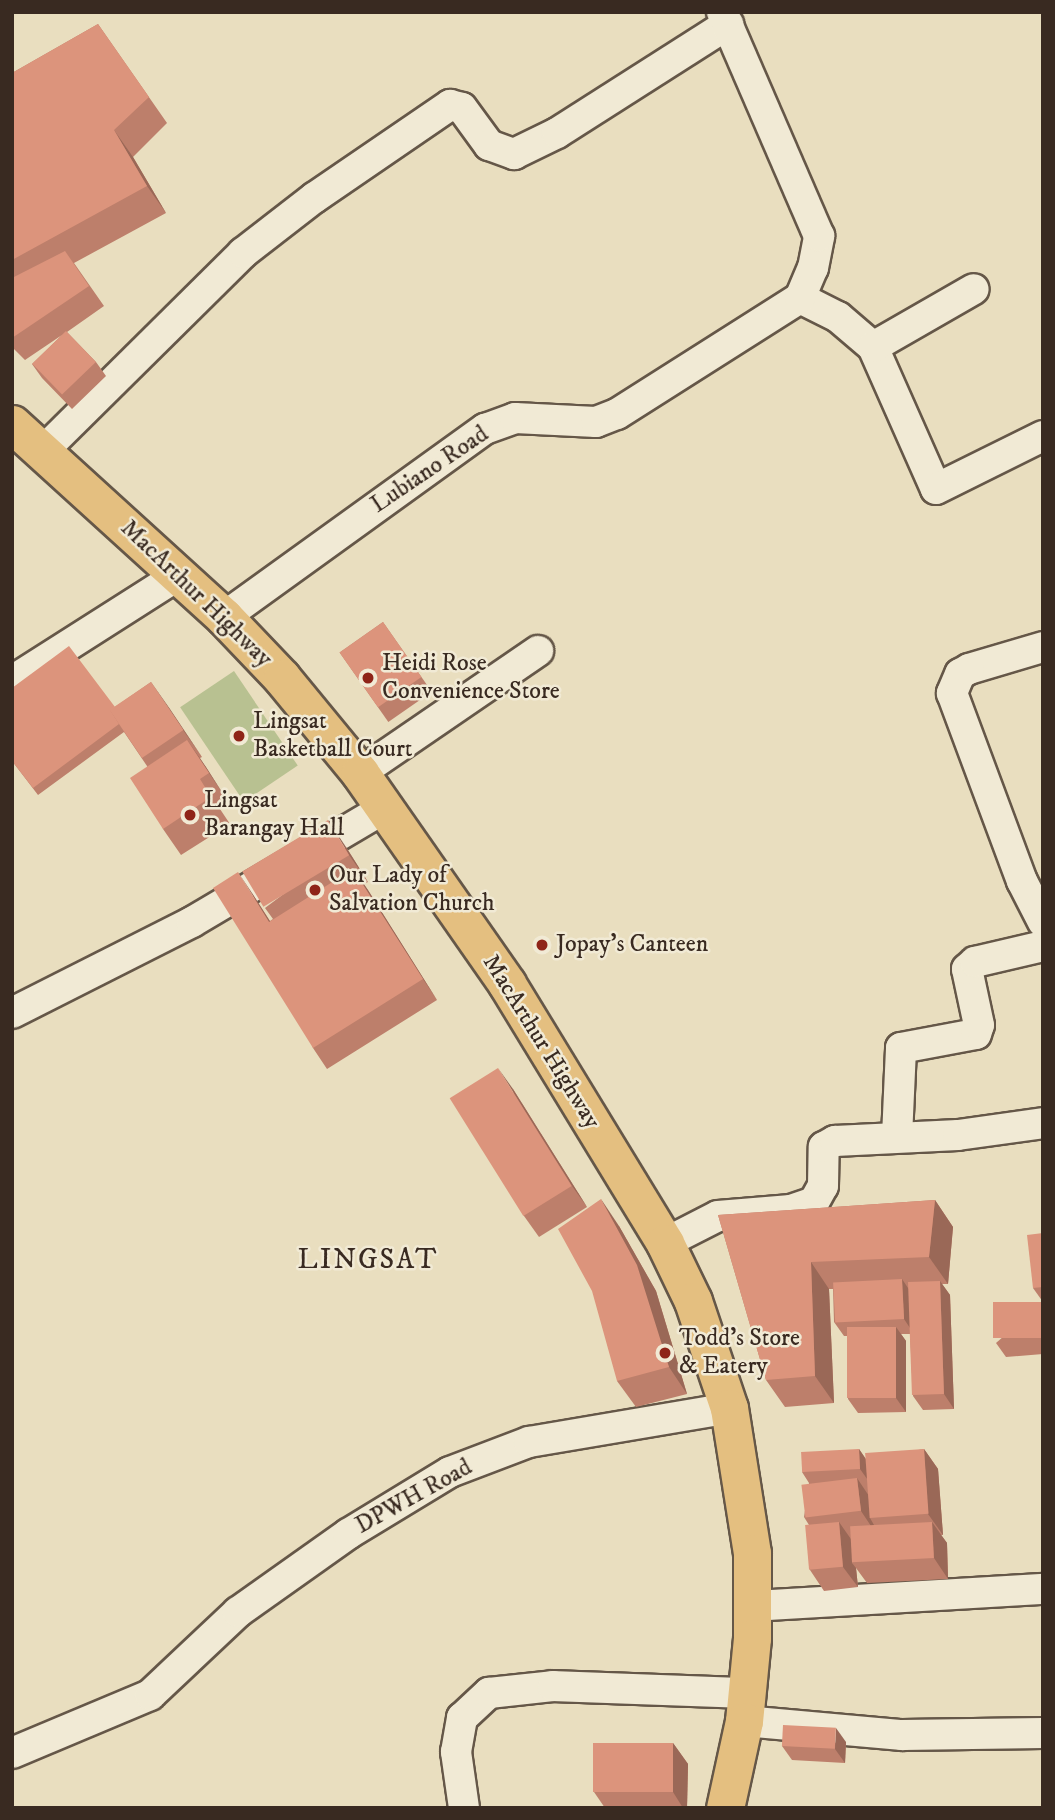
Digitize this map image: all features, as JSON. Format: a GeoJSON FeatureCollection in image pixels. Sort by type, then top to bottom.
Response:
{"type":"FeatureCollection","features":[{"type":"Feature","properties":{"kind":"main road","name":"MacArthur Highway"},"geometry":{"type":"LineString","coordinates":[[12,424],[44,450],[224,617],[282,678],[360,773],[507,984],[665,1243],[693,1301],[729,1408],[745,1487],[753,1606],[745,1707],[725,1808]]}},
{"type":"Feature","properties":{"kind":"street"},"geometry":{"type":"LineString","coordinates":[[44,450],[243,253],[314,198],[450,105],[462,108],[489,145],[514,154],[556,133],[725,18],[819,236],[813,268],[800,298],[838,317],[873,347],[936,489],[1043,436]]}},
{"type":"Feature","properties":{"kind":"street"},"geometry":{"type":"LineString","coordinates":[[873,347],[974,289]]}},
{"type":"Feature","properties":{"kind":"street","name":"Lubiano Road"},"geometry":{"type":"LineString","coordinates":[[224,617],[485,429],[515,418],[596,422],[617,414],[800,298]]}},
{"type":"Feature","properties":{"kind":"street"},"geometry":{"type":"LineString","coordinates":[[12,681],[180,574]]}},
{"type":"Feature","properties":{"kind":"street"},"geometry":{"type":"LineString","coordinates":[[1043,647],[969,669],[960,674],[952,693],[1021,881],[1043,922]]}},
{"type":"Feature","properties":{"kind":"street"},"geometry":{"type":"LineString","coordinates":[[360,773],[538,651]]}},
{"type":"Feature","properties":{"kind":"street"},"geometry":{"type":"LineString","coordinates":[[12,1013],[192,922],[385,808]]}},
{"type":"Feature","properties":{"kind":"street"},"geometry":{"type":"LineString","coordinates":[[897,1138],[901,1048],[976,1034],[979,1025],[967,969],[975,962],[1043,946]]}},
{"type":"Feature","properties":{"kind":"street"},"geometry":{"type":"LineString","coordinates":[[665,1243],[718,1216],[791,1210],[814,1202],[823,1186],[824,1147],[835,1141],[897,1138],[1043,1123]]}},
{"type":"Feature","properties":{"kind":"street","name":"DPWH Road"},"geometry":{"type":"LineString","coordinates":[[12,1753],[150,1695],[238,1612],[348,1534],[450,1472],[529,1442],[729,1408]]}},
{"type":"Feature","properties":{"kind":"street"},"geometry":{"type":"LineString","coordinates":[[753,1606],[1043,1589]]}},
{"type":"Feature","properties":{"kind":"street"},"geometry":{"type":"LineString","coordinates":[[464,1808],[456,1752],[462,1718],[489,1693],[553,1686],[745,1707],[902,1735],[1043,1733]]}},
{"type":"Feature","properties":{"kind":"green space","name":"Lingsat Basketball Court"},"geometry":{"type":"Polygon","coordinates":[[[234,671],[298,766],[244,802],[180,707],[234,671]]]}},
{"type":"Feature","properties":{"kind":"building"},"geometry":{"type":"Polygon","coordinates":[[[98,24],[149,97],[114,130],[147,186],[12,260],[12,73],[98,24]]]}},
{"type":"Feature","properties":{"kind":"building"},"geometry":{"type":"Polygon","coordinates":[[[65,251],[89,286],[12,338],[12,278],[65,251]]]}},
{"type":"Feature","properties":{"kind":"building"},"geometry":{"type":"Polygon","coordinates":[[[66,331],[96,362],[62,395],[32,364],[66,331]]]}},
{"type":"Feature","properties":{"kind":"building"},"geometry":{"type":"Polygon","coordinates":[[[383,622],[421,677],[378,707],[340,652],[383,622]]]}},
{"type":"Feature","properties":{"kind":"building"},"geometry":{"type":"Polygon","coordinates":[[[69,646],[115,707],[110,710],[119,724],[33,788],[12,761],[12,688],[69,646]]]}},
{"type":"Feature","properties":{"kind":"building"},"geometry":{"type":"Polygon","coordinates":[[[151,682],[183,730],[142,758],[110,710],[151,682]]]}},
{"type":"Feature","properties":{"kind":"building"},"geometry":{"type":"Polygon","coordinates":[[[187,740],[209,773],[200,779],[211,797],[163,829],[130,778],[187,740]]]}},
{"type":"Feature","properties":{"kind":"building"},"geometry":{"type":"Polygon","coordinates":[[[328,820],[349,855],[263,907],[242,872],[328,820]]]}},
{"type":"Feature","properties":{"kind":"building"},"geometry":{"type":"Polygon","coordinates":[[[353,869],[423,979],[313,1048],[213,888],[238,872],[269,922],[353,869]]]}},
{"type":"Feature","properties":{"kind":"building"},"geometry":{"type":"Polygon","coordinates":[[[498,1068],[572,1186],[523,1216],[450,1098],[498,1068]]]}},
{"type":"Feature","properties":{"kind":"building"},"geometry":{"type":"Polygon","coordinates":[[[601,1199],[637,1265],[669,1367],[617,1381],[592,1291],[558,1229],[601,1199]]]}},
{"type":"Feature","properties":{"kind":"building"},"geometry":{"type":"Polygon","coordinates":[[[935,1200],[929,1257],[811,1262],[815,1376],[766,1380],[718,1215],[935,1200]]]}},
{"type":"Feature","properties":{"kind":"building"},"geometry":{"type":"Polygon","coordinates":[[[1043,1233],[1043,1287],[1033,1288],[1027,1235],[1043,1233]]]}},
{"type":"Feature","properties":{"kind":"building"},"geometry":{"type":"Polygon","coordinates":[[[902,1279],[904,1319],[835,1323],[833,1283],[902,1279]]]}},
{"type":"Feature","properties":{"kind":"building"},"geometry":{"type":"Polygon","coordinates":[[[940,1281],[944,1394],[912,1395],[908,1282],[940,1281]]]}},
{"type":"Feature","properties":{"kind":"building"},"geometry":{"type":"Polygon","coordinates":[[[993,1302],[1043,1302],[1043,1338],[993,1338],[993,1302]]]}},
{"type":"Feature","properties":{"kind":"building"},"geometry":{"type":"Polygon","coordinates":[[[847,1327],[896,1327],[896,1398],[847,1398],[847,1327]]]}},
{"type":"Feature","properties":{"kind":"building"},"geometry":{"type":"Polygon","coordinates":[[[859,1449],[860,1469],[802,1472],[801,1452],[859,1449]]]}},
{"type":"Feature","properties":{"kind":"building"},"geometry":{"type":"Polygon","coordinates":[[[924,1449],[929,1514],[870,1518],[865,1453],[924,1449]]]}},
{"type":"Feature","properties":{"kind":"building"},"geometry":{"type":"Polygon","coordinates":[[[857,1478],[861,1511],[805,1518],[801,1485],[857,1478]]]}},
{"type":"Feature","properties":{"kind":"building"},"geometry":{"type":"Polygon","coordinates":[[[839,1522],[843,1567],[809,1570],[805,1525],[839,1522]]]}},
{"type":"Feature","properties":{"kind":"building"},"geometry":{"type":"Polygon","coordinates":[[[932,1522],[934,1558],[852,1562],[850,1526],[932,1522]]]}},
{"type":"Feature","properties":{"kind":"building"},"geometry":{"type":"Polygon","coordinates":[[[783,1725],[836,1728],[835,1749],[782,1746],[783,1725]]]}},
{"type":"Feature","properties":{"kind":"building"},"geometry":{"type":"Polygon","coordinates":[[[593,1743],[673,1743],[673,1792],[593,1792],[593,1743]]]}},
{"type":"Feature","properties":{"kind":"place","name":"Heidi Rose Convenience Store"},"geometry":{"type":"Point","coordinates":[368,678]}},
{"type":"Feature","properties":{"kind":"place","name":"Lingsat Basketball Court"},"geometry":{"type":"Point","coordinates":[239,736]}},
{"type":"Feature","properties":{"kind":"place","name":"Lingsat Barangay Hall"},"geometry":{"type":"Point","coordinates":[190,815]}},
{"type":"Feature","properties":{"kind":"place","name":"Our Lady of Salvation Church"},"geometry":{"type":"Point","coordinates":[315,890]}},
{"type":"Feature","properties":{"kind":"place","name":"Jopay's Canteen"},"geometry":{"type":"Point","coordinates":[542,945]}},
{"type":"Feature","properties":{"kind":"place","name":"Todd's Store & Eatery"},"geometry":{"type":"Point","coordinates":[665,1353]}},
{"type":"Feature","properties":{"kind":"district","name":"LINGSAT"},"geometry":{"type":"Point","coordinates":[368,1260]}}]}
